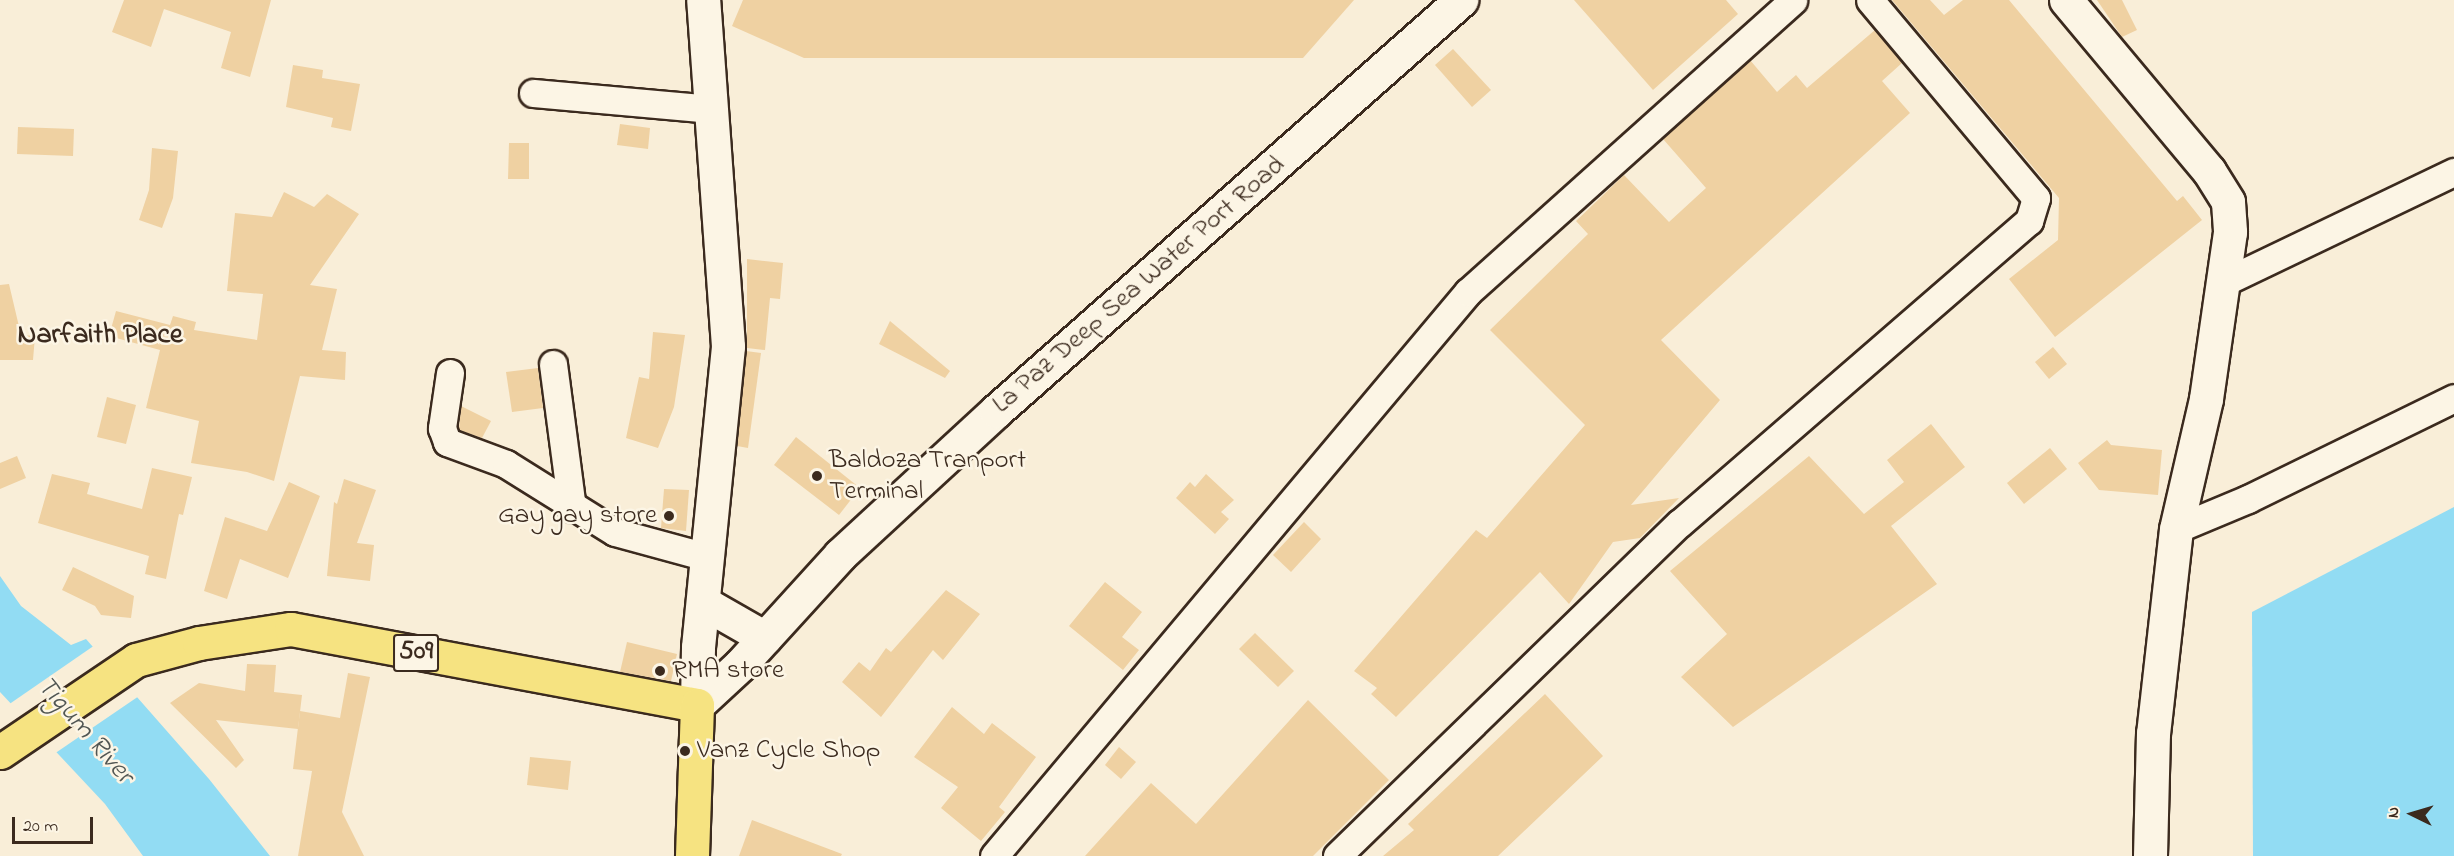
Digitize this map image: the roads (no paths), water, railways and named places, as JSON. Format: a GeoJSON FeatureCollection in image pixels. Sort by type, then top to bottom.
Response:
{"type":"FeatureCollection","features":[{"type":"Feature","properties":{"kind":"main road","name":"509"},"geometry":{"type":"LineString","coordinates":[[0,752],[136,660],[199,643],[291,629],[697,705]]}},
{"type":"Feature","properties":{"kind":"main road"},"geometry":{"type":"LineString","coordinates":[[692,856],[697,705]]}},
{"type":"Feature","properties":{"kind":"street"},"geometry":{"type":"LineString","coordinates":[[697,705],[707,557],[728,346],[703,0]]}},
{"type":"Feature","properties":{"kind":"street","name":"La Paz Deep Sea Water Port Road"},"geometry":{"type":"LineString","coordinates":[[697,705],[765,638],[840,555],[996,411],[1461,0]]}},
{"type":"Feature","properties":{"kind":"street"},"geometry":{"type":"LineString","coordinates":[[994,856],[1468,292],[1793,0]]}},
{"type":"Feature","properties":{"kind":"street"},"geometry":{"type":"LineString","coordinates":[[1337,856],[1680,524],[2029,221],[2036,198],[1870,0]]}},
{"type":"Feature","properties":{"kind":"street"},"geometry":{"type":"LineString","coordinates":[[2066,0],[2209,171],[2228,202],[2230,232],[2206,399],[2176,529],[2153,733],[2150,856]]}},
{"type":"Feature","properties":{"kind":"street"},"geometry":{"type":"LineString","coordinates":[[533,93],[712,109]]}},
{"type":"Feature","properties":{"kind":"street"},"geometry":{"type":"LineString","coordinates":[[2222,283],[2454,172]]}},
{"type":"Feature","properties":{"kind":"street"},"geometry":{"type":"LineString","coordinates":[[553,364],[572,508]]}},
{"type":"Feature","properties":{"kind":"street"},"geometry":{"type":"LineString","coordinates":[[450,373],[442,428],[447,442],[506,464],[572,508],[615,532],[707,557]]}},
{"type":"Feature","properties":{"kind":"street"},"geometry":{"type":"LineString","coordinates":[[2176,529],[2248,499],[2454,398]]}},
{"type":"Feature","properties":{"kind":"street"},"geometry":{"type":"LineString","coordinates":[[704,603],[765,638]]}},
{"type":"Feature","properties":{"kind":"water"},"geometry":{"type":"Polygon","coordinates":[[[2454,507],[2454,856],[2253,856],[2252,612],[2454,507]]]}},
{"type":"Feature","properties":{"kind":"water","name":"Tigum River"},"geometry":{"type":"Polygon","coordinates":[[[0,576],[21,606],[71,645],[86,639],[209,779],[270,856],[143,856],[105,804],[0,692],[0,576]]]}},
{"type":"Feature","properties":{"kind":"place","name":"Baldoza Tranport Terminal"},"geometry":{"type":"Point","coordinates":[817,476]}},
{"type":"Feature","properties":{"kind":"place","name":"Gay gay store"},"geometry":{"type":"Point","coordinates":[669,516]}},
{"type":"Feature","properties":{"kind":"place","name":"RMA store"},"geometry":{"type":"Point","coordinates":[660,671]}},
{"type":"Feature","properties":{"kind":"place","name":"Vanz Cycle Shop"},"geometry":{"type":"Point","coordinates":[685,751]}},
{"type":"Feature","properties":{"kind":"district","name":"Narfaith Place"},"geometry":{"type":"Point","coordinates":[100,336]}}]}
